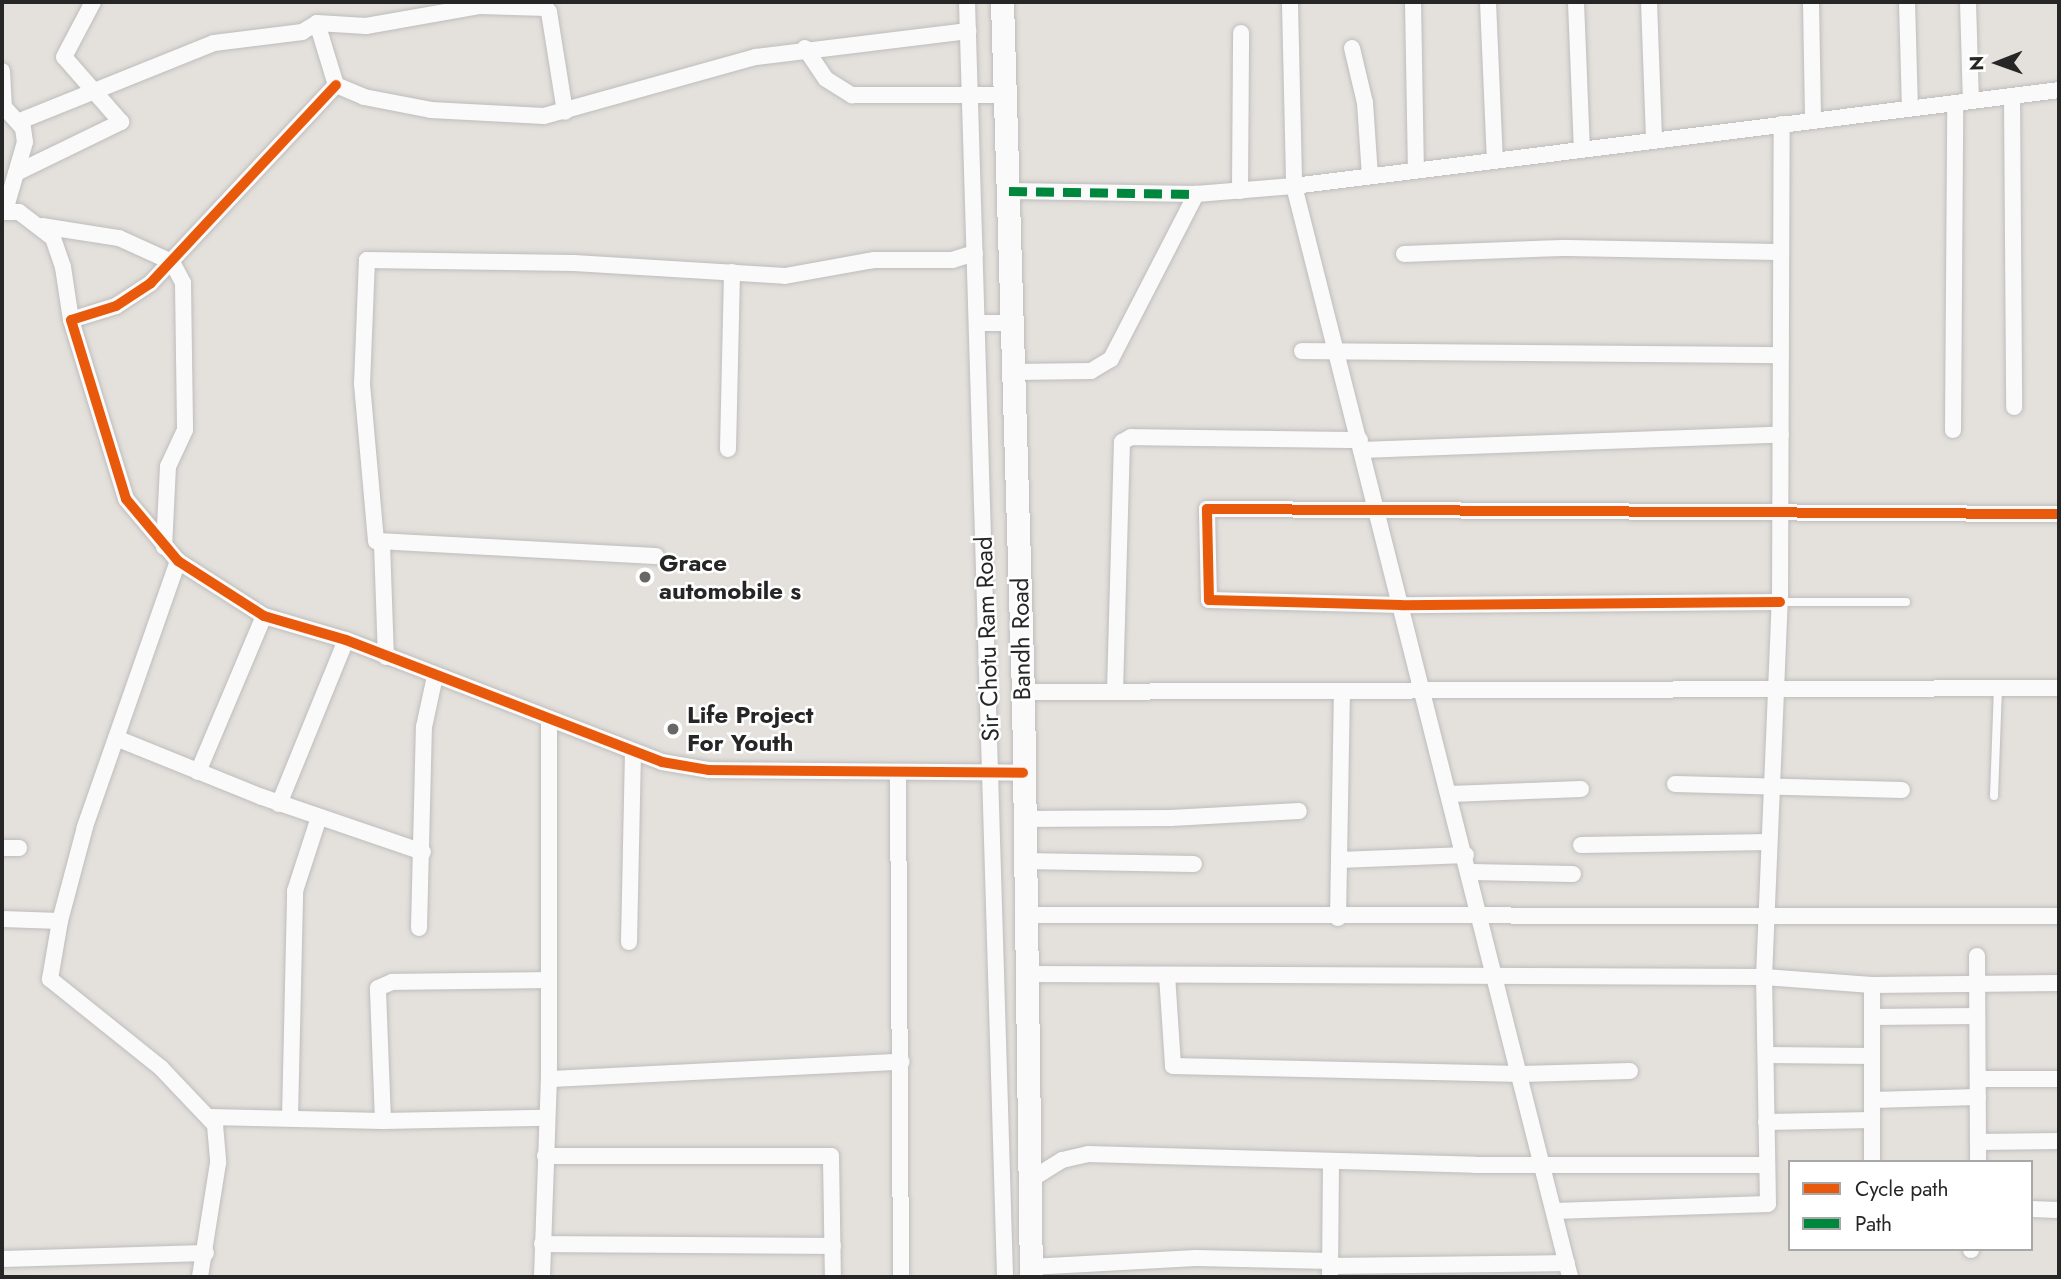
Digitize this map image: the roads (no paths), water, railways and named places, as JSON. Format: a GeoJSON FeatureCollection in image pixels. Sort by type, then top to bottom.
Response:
{"type":"FeatureCollection","features":[{"type":"Feature","properties":{"kind":"street"},"geometry":{"type":"LineString","coordinates":[[16,173],[121,122],[64,57],[93,2]]}},
{"type":"Feature","properties":{"kind":"street","name":"Sir Chotu Ram Road"},"geometry":{"type":"LineString","coordinates":[[967,2],[1005,1277]]}},
{"type":"Feature","properties":{"kind":"street","name":"Bandh Road"},"geometry":{"type":"LineString","coordinates":[[1002,2],[1023,692],[1023,915],[1031,1272]]}},
{"type":"Feature","properties":{"kind":"street"},"geometry":{"type":"LineString","coordinates":[[1413,2],[1416,170]]}},
{"type":"Feature","properties":{"kind":"street"},"geometry":{"type":"LineString","coordinates":[[1488,2],[1495,160]]}},
{"type":"Feature","properties":{"kind":"street"},"geometry":{"type":"LineString","coordinates":[[1576,2],[1582,149]]}},
{"type":"Feature","properties":{"kind":"street"},"geometry":{"type":"LineString","coordinates":[[1649,2],[1654,140]]}},
{"type":"Feature","properties":{"kind":"street"},"geometry":{"type":"LineString","coordinates":[[1811,2],[1813,120]]}},
{"type":"Feature","properties":{"kind":"street"},"geometry":{"type":"LineString","coordinates":[[1907,2],[1910,108]]}},
{"type":"Feature","properties":{"kind":"street"},"geometry":{"type":"LineString","coordinates":[[1953,430],[1968,2]]}},
{"type":"Feature","properties":{"kind":"street"},"geometry":{"type":"LineString","coordinates":[[1031,1272],[1196,1258],[1330,1268],[1568,1270],[1471,872],[1421,692],[1294,186],[1290,3]]}},
{"type":"Feature","properties":{"kind":"street"},"geometry":{"type":"LineString","coordinates":[[20,121],[92,89],[148,72],[214,43],[302,32],[317,23],[366,26],[392,10],[480,6],[546,8],[565,112]]}},
{"type":"Feature","properties":{"kind":"street"},"geometry":{"type":"LineString","coordinates":[[317,23],[336,85],[364,97],[431,110],[530,117],[565,112],[739,60],[805,48],[968,31]]}},
{"type":"Feature","properties":{"kind":"street"},"geometry":{"type":"LineString","coordinates":[[1240,191],[1241,33]]}},
{"type":"Feature","properties":{"kind":"street"},"geometry":{"type":"LineString","coordinates":[[805,48],[826,79],[852,95],[1005,95]]}},
{"type":"Feature","properties":{"kind":"street"},"geometry":{"type":"LineString","coordinates":[[1352,48],[1366,103],[1370,176]]}},
{"type":"Feature","properties":{"kind":"street"},"geometry":{"type":"LineString","coordinates":[[2,71],[5,107],[20,121],[25,142],[3,212],[19,212],[42,226],[53,238],[63,267],[71,320],[126,499],[178,561],[264,616],[346,640],[633,754],[709,770],[898,774],[1023,773]]}},
{"type":"Feature","properties":{"kind":"street"},"geometry":{"type":"LineString","coordinates":[[71,320],[128,300],[172,262],[336,85]]}},
{"type":"Feature","properties":{"kind":"street"},"geometry":{"type":"LineString","coordinates":[[1009,191],[1196,194],[1294,186],[2059,90]]}},
{"type":"Feature","properties":{"kind":"street"},"geometry":{"type":"LineString","coordinates":[[2012,96],[2014,407]]}},
{"type":"Feature","properties":{"kind":"street"},"geometry":{"type":"LineString","coordinates":[[1554,1211],[1768,1204],[1764,977],[1780,602],[1782,124]]}},
{"type":"Feature","properties":{"kind":"street"},"geometry":{"type":"LineString","coordinates":[[1014,372],[1091,371],[1111,359],[1196,194]]}},
{"type":"Feature","properties":{"kind":"street"},"geometry":{"type":"LineString","coordinates":[[42,226],[119,238],[172,262],[186,298],[185,430],[168,466],[164,547]]}},
{"type":"Feature","properties":{"kind":"street"},"geometry":{"type":"LineString","coordinates":[[1404,254],[1563,248],[1781,252]]}},
{"type":"Feature","properties":{"kind":"street"},"geometry":{"type":"LineString","coordinates":[[386,657],[382,544],[376,537],[364,426],[362,341],[367,260],[565,263],[795,275],[874,260],[952,260],[975,253]]}},
{"type":"Feature","properties":{"kind":"street"},"geometry":{"type":"LineString","coordinates":[[727,449],[732,272]]}},
{"type":"Feature","properties":{"kind":"street"},"geometry":{"type":"LineString","coordinates":[[977,323],[1012,323]]}},
{"type":"Feature","properties":{"kind":"street"},"geometry":{"type":"LineString","coordinates":[[1302,351],[1781,355]]}},
{"type":"Feature","properties":{"kind":"street"},"geometry":{"type":"LineString","coordinates":[[1115,691],[1122,442],[1131,437],[1361,445],[1780,435]]}},
{"type":"Feature","properties":{"kind":"street"},"geometry":{"type":"LineString","coordinates":[[1780,602],[1401,605],[1206,598],[1209,507],[1781,515],[2059,514]]}},
{"type":"Feature","properties":{"kind":"street"},"geometry":{"type":"LineString","coordinates":[[382,544],[656,556]]}},
{"type":"Feature","properties":{"kind":"street"},"geometry":{"type":"LineString","coordinates":[[178,561],[116,738],[60,921],[51,970],[53,984],[161,1068],[210,1117],[219,1142],[218,1163],[206,1253],[200,1277]]}},
{"type":"Feature","properties":{"kind":"street"},"geometry":{"type":"LineString","coordinates":[[198,772],[264,616]]}},
{"type":"Feature","properties":{"kind":"street"},"geometry":{"type":"LineString","coordinates":[[279,804],[346,640]]}},
{"type":"Feature","properties":{"kind":"street"},"geometry":{"type":"LineString","coordinates":[[419,928],[424,727],[435,676]]}},
{"type":"Feature","properties":{"kind":"street"},"geometry":{"type":"LineString","coordinates":[[1023,692],[2059,688]]}},
{"type":"Feature","properties":{"kind":"street"},"geometry":{"type":"LineString","coordinates":[[1338,918],[1342,692]]}},
{"type":"Feature","properties":{"kind":"street"},"geometry":{"type":"LineString","coordinates":[[542,1277],[549,1079],[548,720]]}},
{"type":"Feature","properties":{"kind":"street"},"geometry":{"type":"LineString","coordinates":[[116,738],[279,804],[422,852]]}},
{"type":"Feature","properties":{"kind":"street"},"geometry":{"type":"LineString","coordinates":[[629,943],[629,783],[633,754]]}},
{"type":"Feature","properties":{"kind":"street"},"geometry":{"type":"LineString","coordinates":[[898,774],[902,1062],[901,1277]]}},
{"type":"Feature","properties":{"kind":"street"},"geometry":{"type":"LineString","coordinates":[[1675,784],[1902,790]]}},
{"type":"Feature","properties":{"kind":"street"},"geometry":{"type":"LineString","coordinates":[[1450,794],[1581,789]]}},
{"type":"Feature","properties":{"kind":"street"},"geometry":{"type":"LineString","coordinates":[[1023,819],[1171,818],[1299,811]]}},
{"type":"Feature","properties":{"kind":"street"},"geometry":{"type":"LineString","coordinates":[[290,1118],[295,891],[318,817]]}},
{"type":"Feature","properties":{"kind":"street"},"geometry":{"type":"LineString","coordinates":[[1581,845],[1769,842]]}},
{"type":"Feature","properties":{"kind":"street"},"geometry":{"type":"LineString","coordinates":[[2,848],[19,848]]}},
{"type":"Feature","properties":{"kind":"street"},"geometry":{"type":"LineString","coordinates":[[1339,860],[1466,855]]}},
{"type":"Feature","properties":{"kind":"street"},"geometry":{"type":"LineString","coordinates":[[1023,861],[1194,864]]}},
{"type":"Feature","properties":{"kind":"street"},"geometry":{"type":"LineString","coordinates":[[1471,872],[1573,874]]}},
{"type":"Feature","properties":{"kind":"street"},"geometry":{"type":"LineString","coordinates":[[1023,915],[1189,913],[1338,918],[1480,913],[2059,916]]}},
{"type":"Feature","properties":{"kind":"street"},"geometry":{"type":"LineString","coordinates":[[2,919],[60,921]]}},
{"type":"Feature","properties":{"kind":"street"},"geometry":{"type":"LineString","coordinates":[[1977,956],[1978,1160]]}},
{"type":"Feature","properties":{"kind":"street"},"geometry":{"type":"LineString","coordinates":[[1024,974],[1764,977],[1872,985],[2059,984]]}},
{"type":"Feature","properties":{"kind":"street"},"geometry":{"type":"LineString","coordinates":[[1167,975],[1173,1066],[1521,1074],[1630,1071]]}},
{"type":"Feature","properties":{"kind":"street"},"geometry":{"type":"LineString","coordinates":[[383,1121],[378,988],[392,982],[547,980]]}},
{"type":"Feature","properties":{"kind":"street"},"geometry":{"type":"LineString","coordinates":[[1872,985],[1872,1160]]}},
{"type":"Feature","properties":{"kind":"street"},"geometry":{"type":"LineString","coordinates":[[1872,1017],[1977,1016]]}},
{"type":"Feature","properties":{"kind":"street"},"geometry":{"type":"LineString","coordinates":[[1766,1055],[1872,1056]]}},
{"type":"Feature","properties":{"kind":"street"},"geometry":{"type":"LineString","coordinates":[[549,1079],[902,1062]]}},
{"type":"Feature","properties":{"kind":"street"},"geometry":{"type":"LineString","coordinates":[[1978,1079],[2059,1079]]}},
{"type":"Feature","properties":{"kind":"street"},"geometry":{"type":"LineString","coordinates":[[1872,1100],[1978,1097]]}},
{"type":"Feature","properties":{"kind":"street"},"geometry":{"type":"LineString","coordinates":[[210,1117],[383,1121],[546,1118]]}},
{"type":"Feature","properties":{"kind":"street"},"geometry":{"type":"LineString","coordinates":[[1766,1122],[1872,1120]]}},
{"type":"Feature","properties":{"kind":"street"},"geometry":{"type":"LineString","coordinates":[[1978,1142],[2059,1142]]}},
{"type":"Feature","properties":{"kind":"street"},"geometry":{"type":"LineString","coordinates":[[1027,1182],[1062,1160],[1088,1154],[1331,1161],[1766,1165]]}},
{"type":"Feature","properties":{"kind":"street"},"geometry":{"type":"LineString","coordinates":[[545,1156],[828,1155],[833,1161],[833,1277]]}},
{"type":"Feature","properties":{"kind":"street"},"geometry":{"type":"LineString","coordinates":[[1330,1268],[1331,1161]]}},
{"type":"Feature","properties":{"kind":"street"},"geometry":{"type":"LineString","coordinates":[[2033,1209],[2059,1210]]}},
{"type":"Feature","properties":{"kind":"street"},"geometry":{"type":"LineString","coordinates":[[542,1244],[833,1246]]}},
{"type":"Feature","properties":{"kind":"street"},"geometry":{"type":"LineString","coordinates":[[2,1259],[206,1253]]}},
{"type":"Feature","properties":{"kind":"lane"},"geometry":{"type":"LineString","coordinates":[[1780,602],[1906,602]]}},
{"type":"Feature","properties":{"kind":"lane"},"geometry":{"type":"LineString","coordinates":[[1994,796],[1998,688]]}},
{"type":"Feature","properties":{"kind":"place","name":"Grace automobile s"},"geometry":{"type":"Point","coordinates":[645,577]}},
{"type":"Feature","properties":{"kind":"place","name":"Life Project For Youth"},"geometry":{"type":"Point","coordinates":[673,729]}}]}
